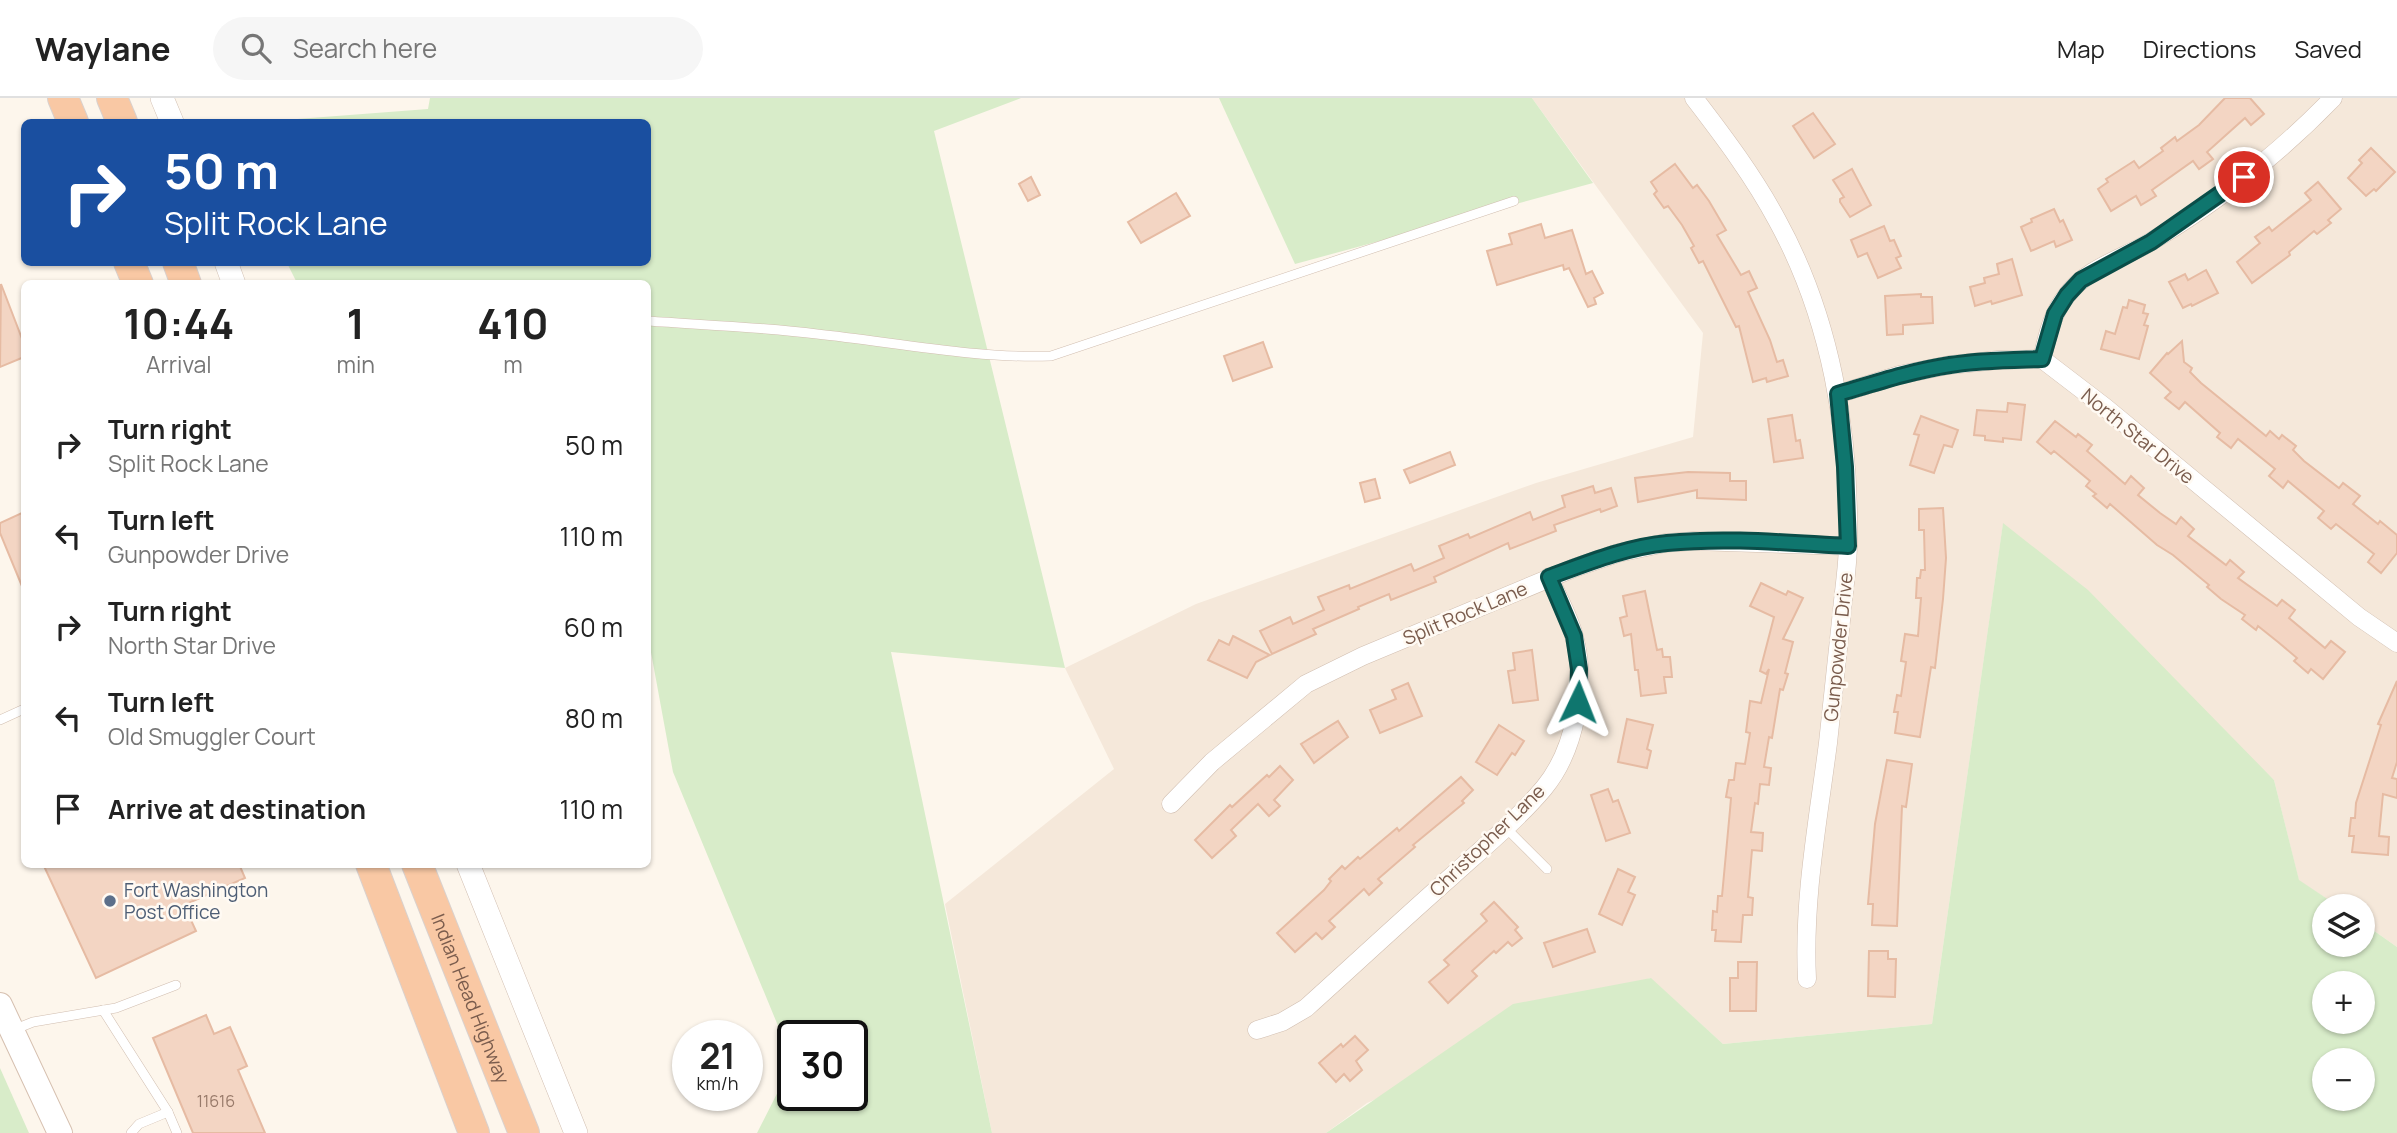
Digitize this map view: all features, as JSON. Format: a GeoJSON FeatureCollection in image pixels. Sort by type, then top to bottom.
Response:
{"type":"FeatureCollection","features":[{"type":"Feature","properties":{"kind":"highway"},"geometry":{"type":"LineString","coordinates":[[63,98],[72,119]]}},
{"type":"Feature","properties":{"kind":"highway"},"geometry":{"type":"LineString","coordinates":[[112,98],[121,119]]}},
{"type":"Feature","properties":{"kind":"highway"},"geometry":{"type":"LineString","coordinates":[[373,868],[474,1133]]}},
{"type":"Feature","properties":{"kind":"highway","name":"Indian Head Highway"},"geometry":{"type":"LineString","coordinates":[[419,868],[524,1133]]}},
{"type":"Feature","properties":{"kind":"main road"},"geometry":{"type":"LineString","coordinates":[[0,1005],[60,1133]]}},
{"type":"Feature","properties":{"kind":"street"},"geometry":{"type":"LineString","coordinates":[[162,98],[171,119]]}},
{"type":"Feature","properties":{"kind":"street","name":"Gunpowder Drive"},"geometry":{"type":"LineString","coordinates":[[1694,98],[1759,189],[1793,252],[1814,304],[1838,394],[1845,467],[1848,546],[1832,710],[1811,861],[1807,979]]}},
{"type":"Feature","properties":{"kind":"street"},"geometry":{"type":"LineString","coordinates":[[1838,394],[1899,375],[1949,365],[2042,359],[2055,314],[2081,280],[2151,242],[2225,192],[2281,148],[2333,98]]}},
{"type":"Feature","properties":{"kind":"street","name":"North Star Drive"},"geometry":{"type":"LineString","coordinates":[[2042,359],[2106,408],[2359,617],[2397,643]]}},
{"type":"Feature","properties":{"kind":"street","name":"Split Rock Lane"},"geometry":{"type":"LineString","coordinates":[[1171,804],[1212,762],[1306,684],[1363,656],[1549,577],[1618,553],[1665,543],[1848,546]]}},
{"type":"Feature","properties":{"kind":"street","name":"Christopher Lane"},"geometry":{"type":"LineString","coordinates":[[1257,1030],[1282,1022],[1306,1008],[1505,827],[1545,787],[1560,763],[1578,702],[1579,669],[1574,636],[1549,577]]}},
{"type":"Feature","properties":{"kind":"street"},"geometry":{"type":"LineString","coordinates":[[470,868],[576,1133]]}},
{"type":"Feature","properties":{"kind":"lane"},"geometry":{"type":"LineString","coordinates":[[651,321],[815,334],[1030,357],[1051,356],[1514,201]]}},
{"type":"Feature","properties":{"kind":"lane"},"geometry":{"type":"LineString","coordinates":[[0,720],[21,710]]}},
{"type":"Feature","properties":{"kind":"lane"},"geometry":{"type":"LineString","coordinates":[[1505,827],[1547,869]]}},
{"type":"Feature","properties":{"kind":"lane"},"geometry":{"type":"LineString","coordinates":[[12,1030],[33,1022],[116,1008],[176,985]]}},
{"type":"Feature","properties":{"kind":"lane"},"geometry":{"type":"LineString","coordinates":[[103,1010],[168,1112],[177,1133]]}},
{"type":"Feature","properties":{"kind":"lane"},"geometry":{"type":"LineString","coordinates":[[131,1133],[139,1124],[168,1112]]}},
{"type":"Feature","properties":{"kind":"shaded area"},"geometry":{"type":"Polygon","coordinates":[[[1532,98],[2397,98],[2397,947],[2375,931],[2375,894],[2319,894],[2299,881],[2274,780],[2003,524],[1932,1024],[1723,1044],[1650,978],[1367,1103],[1326,1133],[992,1133],[945,904],[1114,769],[1065,668],[1196,604],[1536,483],[1693,437],[1703,333],[1532,98]]]}},
{"type":"Feature","properties":{"kind":"green space"},"geometry":{"type":"Polygon","coordinates":[[[430,98],[1021,98],[934,131],[1065,668],[891,652],[992,1133],[757,1133],[777,1094],[777,1111],[868,1111],[868,1020],[777,1020],[777,1023],[673,772],[651,652],[651,280],[296,280],[288,266],[651,266],[651,119],[297,119],[428,109],[430,98]]]}},
{"type":"Feature","properties":{"kind":"green space"},"geometry":{"type":"Polygon","coordinates":[[[1219,98],[1532,98],[1593,183],[1295,264],[1219,98]]]}},
{"type":"Feature","properties":{"kind":"green space"},"geometry":{"type":"Polygon","coordinates":[[[2003,523],[2088,590],[2274,780],[2299,880],[2320,894],[2312,894],[2312,957],[2375,957],[2375,931],[2397,947],[2397,1133],[1326,1133],[1513,1004],[1651,978],[1723,1044],[1932,1024],[2003,523]]]}},
{"type":"Feature","properties":{"kind":"green space"},"geometry":{"type":"Polygon","coordinates":[[[0,1068],[29,1133],[0,1133],[0,1068]]]}},
{"type":"Feature","properties":{"kind":"building"},"geometry":{"type":"Polygon","coordinates":[[[2225,98],[2250,98],[2264,114],[2251,125],[2245,118],[2207,152],[2213,159],[2199,169],[2193,161],[2152,190],[2156,196],[2141,205],[2136,196],[2111,211],[2098,189],[2108,182],[2106,179],[2134,161],[2139,168],[2163,151],[2161,148],[2175,137],[2177,141],[2199,125],[2225,98]]]}},
{"type":"Feature","properties":{"kind":"building"},"geometry":{"type":"Polygon","coordinates":[[[1813,113],[1835,144],[1814,158],[1793,126],[1813,113]]]}},
{"type":"Feature","properties":{"kind":"building"},"geometry":{"type":"Polygon","coordinates":[[[2371,148],[2395,172],[2376,191],[2374,189],[2366,196],[2348,178],[2362,163],[2359,160],[2371,148]]]}},
{"type":"Feature","properties":{"kind":"building"},"geometry":{"type":"Polygon","coordinates":[[[1675,164],[1693,188],[1697,185],[1709,201],[1726,230],[1717,235],[1741,275],[1749,271],[1757,288],[1748,292],[1777,362],[1783,360],[1788,376],[1767,382],[1766,378],[1753,382],[1739,326],[1736,327],[1703,261],[1699,263],[1691,248],[1694,246],[1682,225],[1668,206],[1664,208],[1654,194],[1657,191],[1651,182],[1675,164]]]}},
{"type":"Feature","properties":{"kind":"building"},"geometry":{"type":"Polygon","coordinates":[[[1852,169],[1871,205],[1850,217],[1840,202],[1844,197],[1833,180],[1852,169]]]}},
{"type":"Feature","properties":{"kind":"building"},"geometry":{"type":"Polygon","coordinates":[[[1031,177],[1040,195],[1028,201],[1019,184],[1031,177]]]}},
{"type":"Feature","properties":{"kind":"building"},"geometry":{"type":"Polygon","coordinates":[[[2318,182],[2341,209],[2328,220],[2331,223],[2317,234],[2314,231],[2289,252],[2290,255],[2252,283],[2237,262],[2260,243],[2255,237],[2269,227],[2272,231],[2311,200],[2305,193],[2318,182]]]}},
{"type":"Feature","properties":{"kind":"building"},"geometry":{"type":"Polygon","coordinates":[[[1176,193],[1190,216],[1141,243],[1128,222],[1176,193]]]}},
{"type":"Feature","properties":{"kind":"building"},"geometry":{"type":"Polygon","coordinates":[[[2054,209],[2060,222],[2063,220],[2072,240],[2056,247],[2054,241],[2031,251],[2021,227],[2032,222],[2031,219],[2054,209]]]}},
{"type":"Feature","properties":{"kind":"building"},"geometry":{"type":"Polygon","coordinates":[[[1541,224],[1545,238],[1572,230],[1586,274],[1592,271],[1603,293],[1594,298],[1596,304],[1588,307],[1569,268],[1564,270],[1563,265],[1497,285],[1487,251],[1512,244],[1509,234],[1541,224]]]}},
{"type":"Feature","properties":{"kind":"building"},"geometry":{"type":"Polygon","coordinates":[[[1884,226],[1890,241],[1894,240],[1901,256],[1896,258],[1901,268],[1878,278],[1867,253],[1858,257],[1851,240],[1884,226]]]}},
{"type":"Feature","properties":{"kind":"building"},"geometry":{"type":"Polygon","coordinates":[[[2012,259],[2022,295],[1975,306],[1970,287],[1985,283],[1984,278],[1999,274],[1997,264],[2012,259]]]}},
{"type":"Feature","properties":{"kind":"building"},"geometry":{"type":"Polygon","coordinates":[[[2206,270],[2218,293],[2183,308],[2169,282],[2185,274],[2188,280],[2206,270]]]}},
{"type":"Feature","properties":{"kind":"building"},"geometry":{"type":"Polygon","coordinates":[[[1,284],[21,336],[21,358],[0,367],[1,284]]]}},
{"type":"Feature","properties":{"kind":"building"},"geometry":{"type":"Polygon","coordinates":[[[1921,294],[1921,297],[1932,297],[1933,323],[1903,325],[1903,334],[1887,335],[1885,296],[1921,294]]]}},
{"type":"Feature","properties":{"kind":"building"},"geometry":{"type":"Polygon","coordinates":[[[2129,300],[2145,305],[2143,313],[2148,314],[2144,325],[2148,326],[2139,359],[2101,349],[2106,331],[2115,334],[2123,307],[2127,308],[2129,300]]]}},
{"type":"Feature","properties":{"kind":"building"},"geometry":{"type":"Polygon","coordinates":[[[2182,341],[2184,362],[2192,368],[2190,372],[2201,383],[2266,436],[2270,431],[2279,439],[2282,435],[2296,446],[2293,450],[2304,461],[2339,488],[2343,483],[2360,496],[2353,504],[2397,535],[2397,553],[2381,573],[2368,562],[2374,554],[2336,524],[2331,529],[2318,518],[2324,511],[2288,481],[2283,488],[2269,476],[2275,469],[2238,439],[2231,448],[2217,437],[2220,433],[2185,402],[2179,409],[2165,398],[2171,392],[2150,373],[2167,353],[2182,341]]]}},
{"type":"Feature","properties":{"kind":"building"},"geometry":{"type":"Polygon","coordinates":[[[1263,342],[1272,367],[1233,381],[1224,356],[1263,342]]]}},
{"type":"Feature","properties":{"kind":"building"},"geometry":{"type":"Polygon","coordinates":[[[2008,403],[2025,405],[2021,440],[2003,438],[2003,442],[1985,440],[1985,436],[1974,435],[1977,410],[2007,412],[2008,403]]]}},
{"type":"Feature","properties":{"kind":"building"},"geometry":{"type":"Polygon","coordinates":[[[1792,415],[1796,441],[1800,440],[1803,458],[1774,462],[1768,419],[1792,415]]]}},
{"type":"Feature","properties":{"kind":"building"},"geometry":{"type":"Polygon","coordinates":[[[1921,416],[1958,430],[1952,447],[1944,445],[1934,473],[1910,465],[1919,435],[1914,434],[1921,416]]]}},
{"type":"Feature","properties":{"kind":"building"},"geometry":{"type":"Polygon","coordinates":[[[2055,421],[2092,445],[2087,451],[2125,484],[2131,476],[2144,488],[2138,495],[2160,513],[2176,524],[2181,517],[2194,529],[2188,536],[2226,565],[2230,560],[2244,572],[2238,578],[2277,606],[2282,600],[2295,610],[2289,618],[2325,648],[2331,641],[2345,652],[2323,679],[2311,669],[2308,673],[2294,661],[2297,658],[2258,626],[2256,630],[2242,619],[2245,615],[2221,599],[2207,587],[2209,585],[2173,555],[2157,545],[2110,504],[2107,508],[2093,496],[2096,494],[2086,486],[2090,481],[2054,451],[2051,454],[2037,442],[2055,421]]]}},
{"type":"Feature","properties":{"kind":"building"},"geometry":{"type":"Polygon","coordinates":[[[1450,452],[1455,465],[1410,483],[1404,470],[1450,452]]]}},
{"type":"Feature","properties":{"kind":"building"},"geometry":{"type":"Polygon","coordinates":[[[1688,472],[1730,473],[1730,481],[1746,481],[1746,500],[1697,498],[1697,490],[1638,502],[1635,478],[1688,472]]]}},
{"type":"Feature","properties":{"kind":"building"},"geometry":{"type":"Polygon","coordinates":[[[1375,479],[1380,498],[1365,502],[1360,483],[1375,479]]]}},
{"type":"Feature","properties":{"kind":"building"},"geometry":{"type":"Polygon","coordinates":[[[1593,486],[1595,493],[1611,488],[1617,506],[1554,525],[1556,531],[1510,549],[1508,543],[1434,577],[1436,582],[1391,600],[1389,594],[1358,607],[1359,609],[1313,629],[1316,634],[1272,654],[1260,631],[1290,617],[1293,624],[1324,610],[1318,597],[1349,585],[1350,589],[1411,564],[1414,571],[1444,558],[1439,546],[1468,534],[1470,538],[1530,512],[1533,520],[1565,507],[1562,496],[1593,486]]]}},
{"type":"Feature","properties":{"kind":"building"},"geometry":{"type":"Polygon","coordinates":[[[1943,508],[1946,558],[1943,599],[1935,668],[1931,667],[1920,737],[1895,733],[1898,712],[1894,712],[1897,695],[1901,696],[1906,662],[1901,661],[1905,634],[1918,636],[1921,598],[1916,598],[1917,578],[1920,578],[1921,570],[1925,570],[1924,530],[1919,530],[1919,509],[1943,508]]]}},
{"type":"Feature","properties":{"kind":"building"},"geometry":{"type":"Polygon","coordinates":[[[21,513],[21,584],[0,533],[0,523],[21,513]]]}},
{"type":"Feature","properties":{"kind":"building"},"geometry":{"type":"Polygon","coordinates":[[[1761,583],[1786,595],[1788,591],[1803,598],[1783,639],[1793,642],[1785,673],[1788,674],[1783,690],[1780,689],[1772,738],[1769,737],[1764,767],[1771,768],[1769,785],[1760,784],[1758,804],[1755,803],[1751,832],[1763,833],[1762,851],[1752,850],[1748,897],[1753,898],[1752,915],[1743,915],[1741,942],[1715,941],[1716,930],[1712,930],[1713,911],[1717,912],[1718,896],[1722,896],[1731,798],[1726,797],[1729,780],[1734,780],[1736,763],[1745,764],[1750,733],[1746,732],[1750,701],[1761,703],[1769,669],[1766,674],[1760,671],[1774,617],[1750,606],[1761,583]]]}},
{"type":"Feature","properties":{"kind":"building"},"geometry":{"type":"Polygon","coordinates":[[[1645,591],[1657,650],[1662,649],[1663,657],[1670,657],[1672,677],[1664,677],[1666,693],[1641,696],[1631,634],[1624,636],[1620,618],[1627,616],[1623,596],[1645,591]]]}},
{"type":"Feature","properties":{"kind":"building"},"geometry":{"type":"Polygon","coordinates":[[[1233,636],[1270,655],[1256,662],[1247,678],[1208,660],[1219,640],[1229,645],[1233,636]]]}},
{"type":"Feature","properties":{"kind":"building"},"geometry":{"type":"Polygon","coordinates":[[[1532,650],[1538,700],[1513,703],[1508,671],[1515,670],[1513,653],[1532,650]]]}},
{"type":"Feature","properties":{"kind":"building"},"geometry":{"type":"Polygon","coordinates":[[[2397,681],[2397,762],[2392,778],[2397,779],[2397,798],[2383,794],[2379,836],[2389,837],[2388,855],[2352,852],[2354,836],[2349,836],[2351,818],[2355,818],[2356,803],[2381,725],[2378,724],[2397,681]]]}},
{"type":"Feature","properties":{"kind":"building"},"geometry":{"type":"Polygon","coordinates":[[[1408,683],[1422,716],[1380,733],[1370,710],[1396,699],[1392,690],[1408,683]]]}},
{"type":"Feature","properties":{"kind":"building"},"geometry":{"type":"Polygon","coordinates":[[[1627,719],[1653,725],[1647,749],[1651,751],[1647,768],[1618,762],[1627,719]]]}},
{"type":"Feature","properties":{"kind":"building"},"geometry":{"type":"Polygon","coordinates":[[[1338,721],[1348,737],[1314,763],[1301,744],[1338,721]]]}},
{"type":"Feature","properties":{"kind":"building"},"geometry":{"type":"Polygon","coordinates":[[[1499,725],[1524,741],[1497,775],[1476,762],[1499,725]]]}},
{"type":"Feature","properties":{"kind":"building"},"geometry":{"type":"Polygon","coordinates":[[[1887,760],[1912,764],[1906,807],[1902,806],[1897,926],[1872,925],[1873,904],[1868,904],[1875,824],[1887,760]]]}},
{"type":"Feature","properties":{"kind":"building"},"geometry":{"type":"Polygon","coordinates":[[[1280,766],[1293,780],[1274,800],[1280,806],[1269,816],[1258,804],[1231,830],[1236,836],[1212,858],[1195,840],[1230,805],[1232,807],[1280,766]]]}},
{"type":"Feature","properties":{"kind":"building"},"geometry":{"type":"Polygon","coordinates":[[[1461,777],[1473,790],[1462,801],[1464,803],[1413,845],[1415,847],[1378,879],[1382,883],[1369,895],[1364,889],[1329,921],[1335,927],[1322,939],[1316,933],[1295,952],[1277,933],[1324,890],[1331,881],[1329,879],[1342,866],[1345,869],[1397,828],[1399,831],[1461,777]]]}},
{"type":"Feature","properties":{"kind":"building"},"geometry":{"type":"Polygon","coordinates":[[[1608,789],[1613,802],[1618,800],[1630,833],[1606,841],[1591,795],[1608,789]]]}},
{"type":"Feature","properties":{"kind":"building"},"geometry":{"type":"Polygon","coordinates":[[[45,868],[241,868],[245,878],[184,905],[196,931],[96,978],[45,868]]]}},
{"type":"Feature","properties":{"kind":"building"},"geometry":{"type":"Polygon","coordinates":[[[1618,869],[1635,877],[1628,892],[1635,895],[1622,925],[1599,914],[1618,869]]]}},
{"type":"Feature","properties":{"kind":"building"},"geometry":{"type":"Polygon","coordinates":[[[1494,902],[1518,927],[1515,930],[1522,938],[1512,946],[1508,942],[1496,953],[1494,951],[1472,971],[1477,976],[1448,1003],[1429,982],[1449,965],[1444,960],[1487,921],[1481,914],[1494,902]]]}},
{"type":"Feature","properties":{"kind":"building"},"geometry":{"type":"Polygon","coordinates":[[[1587,929],[1595,952],[1553,967],[1544,943],[1587,929]]]}},
{"type":"Feature","properties":{"kind":"building"},"geometry":{"type":"Polygon","coordinates":[[[1869,951],[1888,951],[1888,959],[1896,959],[1895,997],[1868,996],[1869,951]]]}},
{"type":"Feature","properties":{"kind":"building"},"geometry":{"type":"Polygon","coordinates":[[[1738,962],[1757,962],[1756,1011],[1730,1011],[1730,978],[1738,978],[1738,962]]]}},
{"type":"Feature","properties":{"kind":"building"},"geometry":{"type":"Polygon","coordinates":[[[206,1015],[214,1034],[230,1027],[247,1066],[238,1070],[265,1133],[193,1133],[153,1038],[206,1015]]]}},
{"type":"Feature","properties":{"kind":"building"},"geometry":{"type":"Polygon","coordinates":[[[1355,1036],[1368,1050],[1356,1061],[1362,1070],[1350,1081],[1344,1074],[1336,1082],[1319,1063],[1355,1036]]]}},
{"type":"Feature","properties":{"kind":"place","name":"Fort Washington Post Office"},"geometry":{"type":"Point","coordinates":[110,901]}},
{"type":"Feature","properties":{"kind":"route"},"geometry":{"type":"LineString","coordinates":[[1578,702],[1579,669],[1574,636],[1549,577],[1618,553],[1665,543],[1694,541],[1848,546],[1845,467],[1838,394],[1899,375],[1949,365],[2042,359],[2055,314],[2081,280],[2151,242],[2244,177]]}}]}
